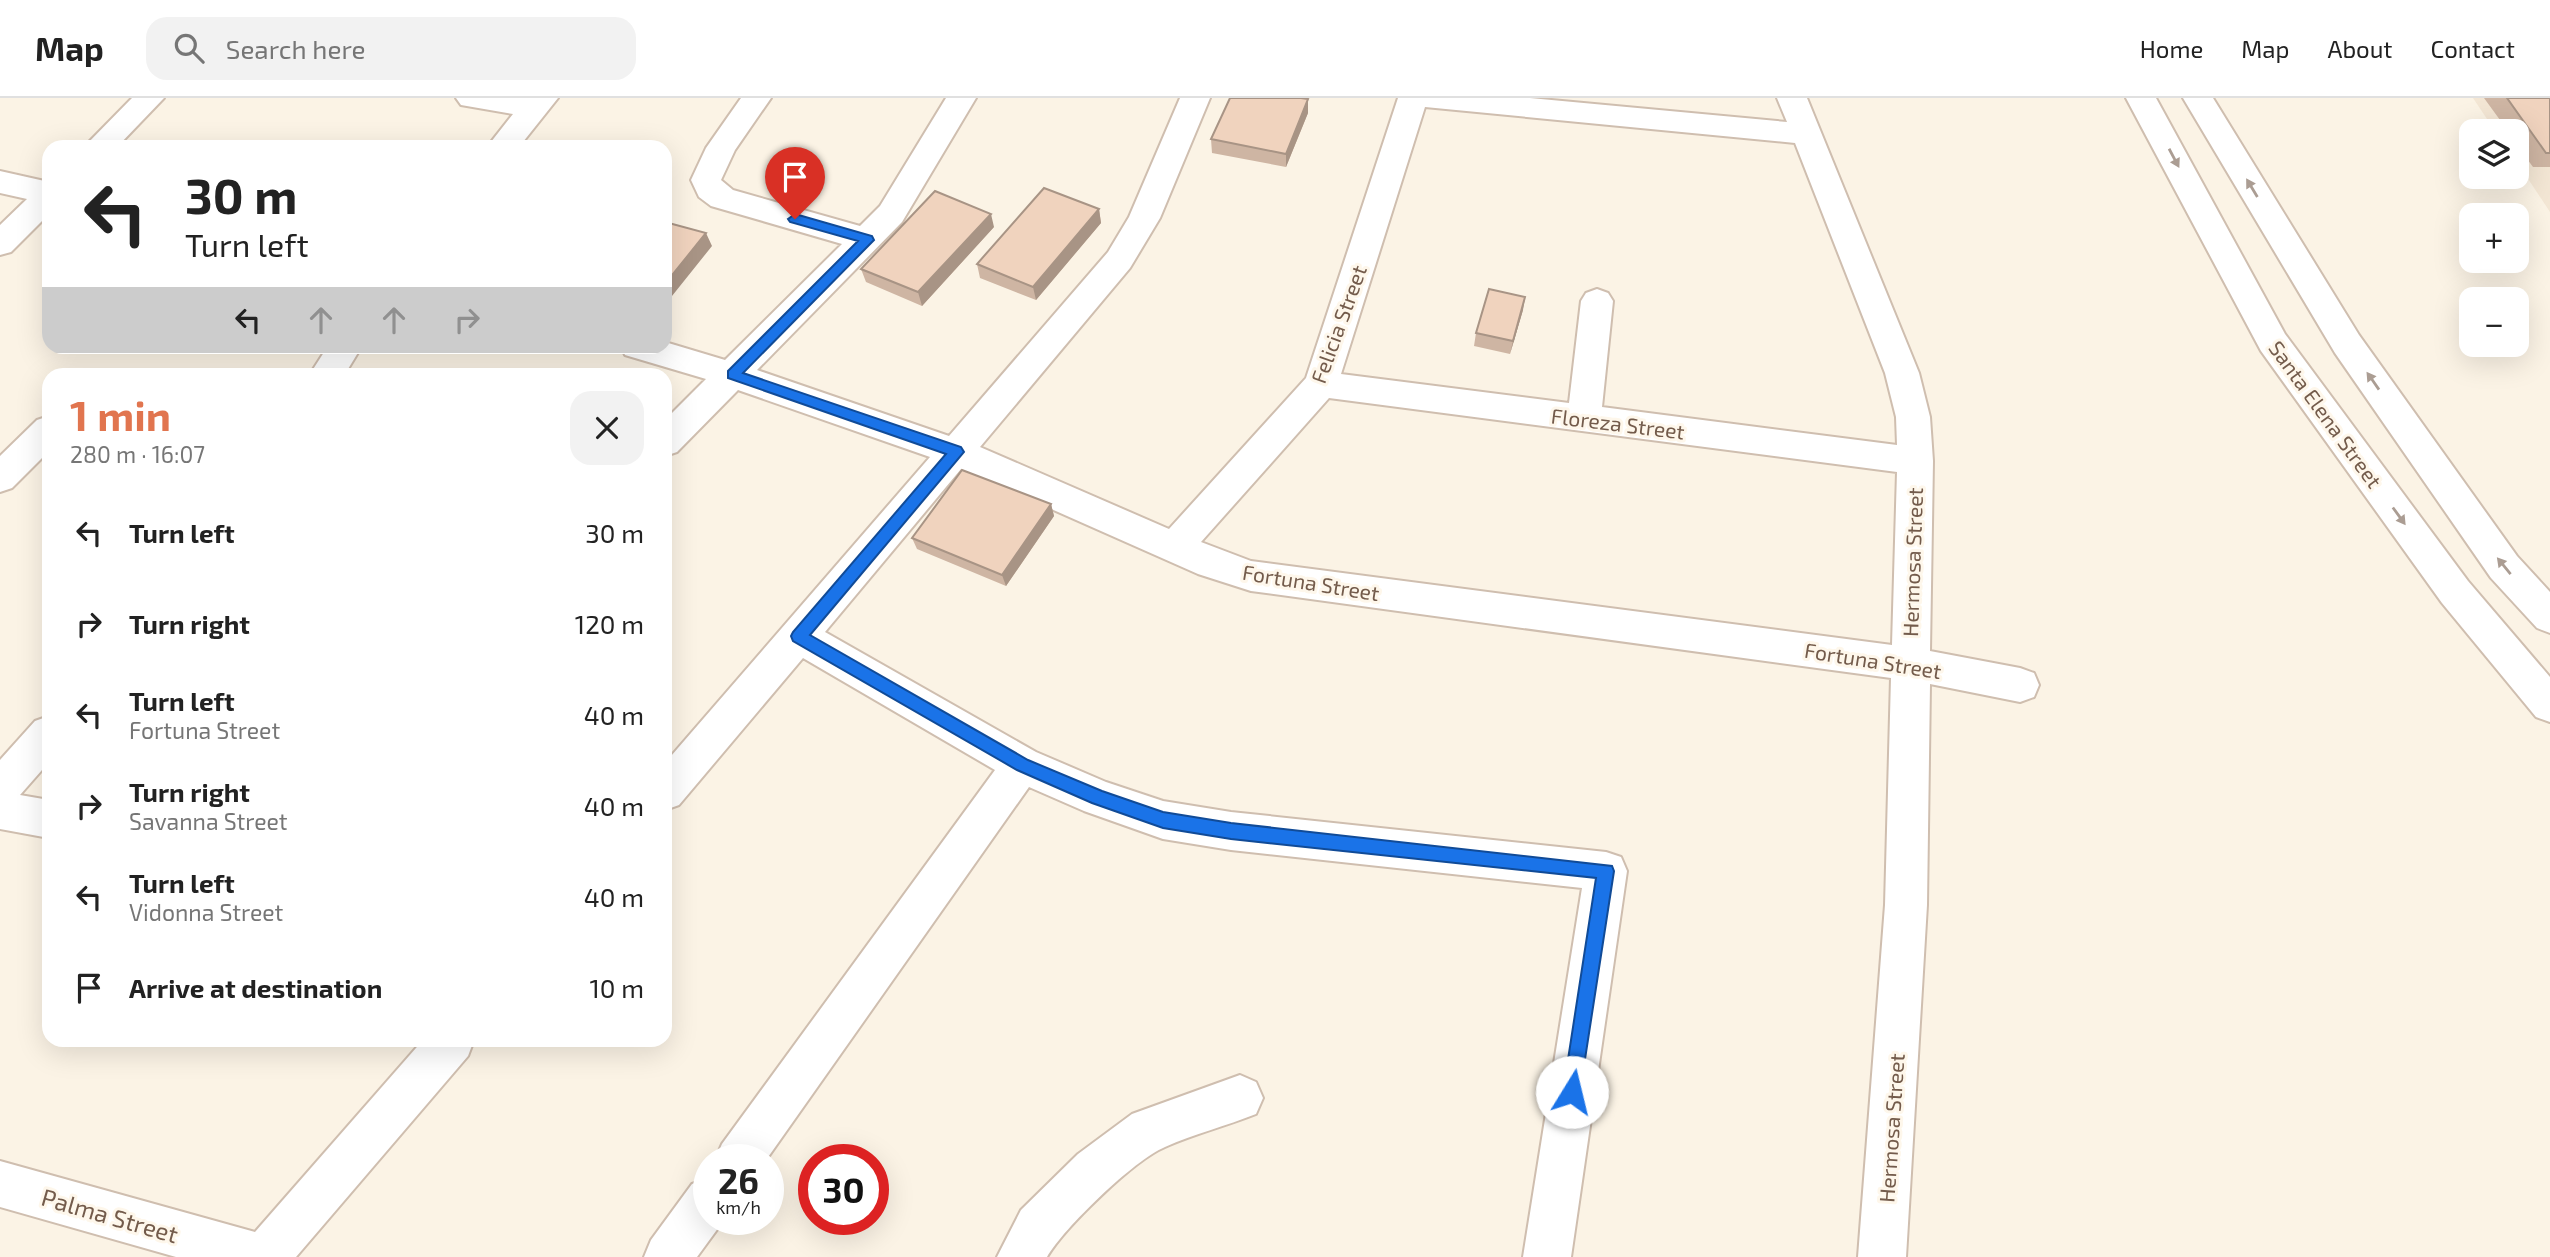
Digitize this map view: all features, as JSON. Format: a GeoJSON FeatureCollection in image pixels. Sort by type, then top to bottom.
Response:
{"type":"FeatureCollection","features":[{"type":"Feature","properties":{"kind":"street"},"geometry":{"type":"LineString","coordinates":[[106,140],[149,98]]}},
{"type":"Feature","properties":{"kind":"street"},"geometry":{"type":"LineString","coordinates":[[471,98],[538,103]]}},
{"type":"Feature","properties":{"kind":"street"},"geometry":{"type":"LineString","coordinates":[[756,98],[711,164],[706,180],[710,190],[722,198],[868,240]]}},
{"type":"Feature","properties":{"kind":"street"},"geometry":{"type":"LineString","coordinates":[[672,435],[891,214],[961,98]]}},
{"type":"Feature","properties":{"kind":"street"},"geometry":{"type":"LineString","coordinates":[[672,784],[1119,260],[1144,218],[1195,98]]}},
{"type":"Feature","properties":{"kind":"street","name":"Felicia Street"},"geometry":{"type":"LineString","coordinates":[[1175,547],[1321,384],[1413,98]]}},
{"type":"Feature","properties":{"kind":"street"},"geometry":{"type":"LineString","coordinates":[[1427,98],[1806,134]]}},
{"type":"Feature","properties":{"kind":"street","name":"Hermosa Street"},"geometry":{"type":"LineString","coordinates":[[1792,98],[1902,373],[1913,417],[1915,461],[1906,905],[1882,1257]]}},
{"type":"Feature","properties":{"kind":"street","name":"Santa Elena Street"},"geometry":{"type":"LineString","coordinates":[[2141,98],[2273,342],[2455,593],[2550,705]]}},
{"type":"Feature","properties":{"kind":"street"},"geometry":{"type":"LineString","coordinates":[[2198,98],[2347,344],[2504,567],[2550,617]]}},
{"type":"Feature","properties":{"kind":"street"},"geometry":{"type":"LineString","coordinates":[[508,140],[538,103]]}},
{"type":"Feature","properties":{"kind":"street"},"geometry":{"type":"LineString","coordinates":[[0,182],[42,193]]}},
{"type":"Feature","properties":{"kind":"street"},"geometry":{"type":"LineString","coordinates":[[0,244],[42,202]]}},
{"type":"Feature","properties":{"kind":"street"},"geometry":{"type":"LineString","coordinates":[[1584,418],[1597,301]]}},
{"type":"Feature","properties":{"kind":"street","name":"Fortuna Street"},"geometry":{"type":"LineString","coordinates":[[663,354],[733,375],[956,452],[1175,547],[1251,576],[1909,664],[2020,685]]}},
{"type":"Feature","properties":{"kind":"street","name":"Floreza Street"},"geometry":{"type":"LineString","coordinates":[[1321,384],[1915,461]]}},
{"type":"Feature","properties":{"kind":"street"},"geometry":{"type":"LineString","coordinates":[[0,478],[42,436]]}},
{"type":"Feature","properties":{"kind":"street"},"geometry":{"type":"LineString","coordinates":[[799,636],[1022,765],[1098,798],[1163,820],[1231,831],[1606,871],[1547,1257]]}},
{"type":"Feature","properties":{"kind":"street"},"geometry":{"type":"LineString","coordinates":[[0,789],[42,741]]}},
{"type":"Feature","properties":{"kind":"street"},"geometry":{"type":"LineString","coordinates":[[750,1144],[1022,765]]}},
{"type":"Feature","properties":{"kind":"street"},"geometry":{"type":"LineString","coordinates":[[0,810],[42,818]]}},
{"type":"Feature","properties":{"kind":"street"},"geometry":{"type":"LineString","coordinates":[[262,1257],[446,1047]]}},
{"type":"Feature","properties":{"kind":"street"},"geometry":{"type":"LineString","coordinates":[[1021,1257],[1038,1227],[1094,1170],[1148,1130],[1240,1098]]}},
{"type":"Feature","properties":{"kind":"street","name":"Palma Street"},"geometry":{"type":"LineString","coordinates":[[0,1184],[262,1257]]}},
{"type":"Feature","properties":{"kind":"street"},"geometry":{"type":"LineString","coordinates":[[668,1257],[693,1223]]}},
{"type":"Feature","properties":{"kind":"shaded area"},"geometry":{"type":"Polygon","coordinates":[[[2473,98],[2550,98],[2550,212],[2529,180],[2529,119],[2487,119],[2473,98]]]}},
{"type":"Feature","properties":{"kind":"building"},"geometry":{"type":"Polygon","coordinates":[[[1230,98],[1308,99],[1286,154],[1211,139],[1230,98]]]}},
{"type":"Feature","properties":{"kind":"building"},"geometry":{"type":"Polygon","coordinates":[[[2507,98],[2550,98],[2550,153],[2546,153],[2529,129],[2529,119],[2522,119],[2507,98]]]}},
{"type":"Feature","properties":{"kind":"building"},"geometry":{"type":"Polygon","coordinates":[[[1044,188],[1099,209],[1033,287],[977,264],[1044,188]]]}},
{"type":"Feature","properties":{"kind":"building"},"geometry":{"type":"Polygon","coordinates":[[[935,191],[991,214],[918,292],[861,269],[935,191]]]}},
{"type":"Feature","properties":{"kind":"building"},"geometry":{"type":"Polygon","coordinates":[[[672,224],[706,233],[672,275],[672,224]]]}},
{"type":"Feature","properties":{"kind":"building"},"geometry":{"type":"Polygon","coordinates":[[[1489,289],[1525,297],[1513,341],[1476,333],[1489,289]]]}},
{"type":"Feature","properties":{"kind":"building"},"geometry":{"type":"Polygon","coordinates":[[[962,470],[1051,504],[1002,575],[912,538],[962,470]]]}},
{"type":"Feature","properties":{"kind":"route"},"geometry":{"type":"LineString","coordinates":[[795,219],[868,240],[733,375],[956,452],[799,636],[1022,765],[1098,798],[1163,820],[1231,831],[1606,871],[1572,1092]]}}]}
